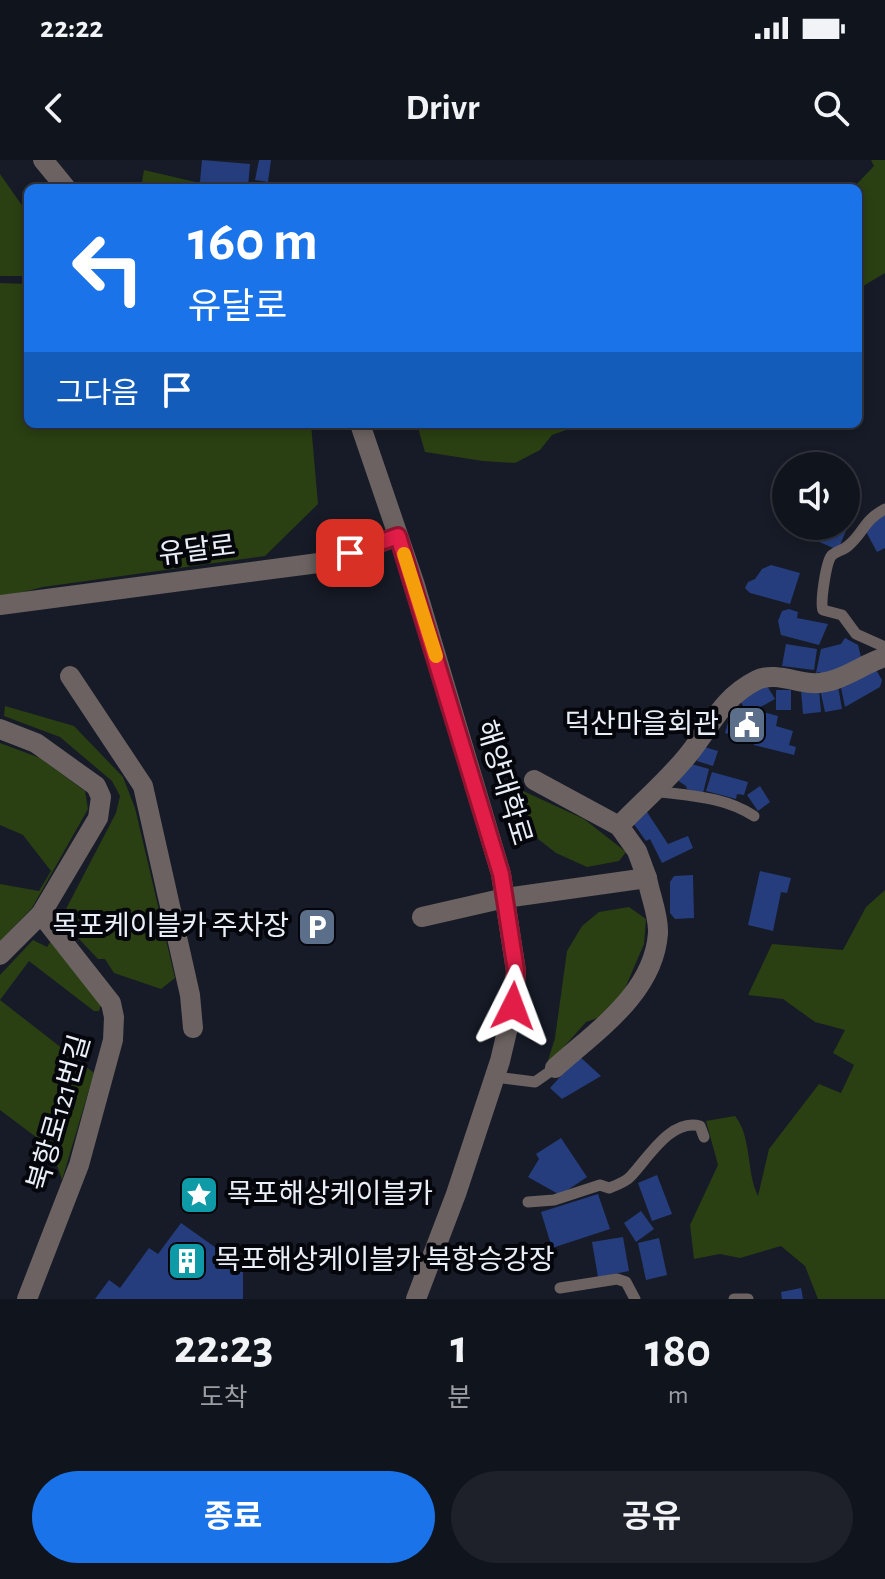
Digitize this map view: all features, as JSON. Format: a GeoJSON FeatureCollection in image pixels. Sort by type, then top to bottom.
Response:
{"type":"FeatureCollection","features":[{"type":"Feature","properties":{"kind":"street"},"geometry":{"type":"LineString","coordinates":[[43,160],[63,184]]}},
{"type":"Feature","properties":{"kind":"street","name":"해양대학로"},"geometry":{"type":"LineString","coordinates":[[361,428],[398,536],[497,859],[516,971],[513,1006],[495,1077],[456,1194],[416,1299]]}},
{"type":"Feature","properties":{"kind":"street","name":"유달로"},"geometry":{"type":"LineString","coordinates":[[0,605],[326,562],[398,536]]}},
{"type":"Feature","properties":{"kind":"street"},"geometry":{"type":"LineString","coordinates":[[619,826],[688,756],[719,708],[759,678],[813,683],[837,680],[885,657]]}},
{"type":"Feature","properties":{"kind":"street"},"geometry":{"type":"LineString","coordinates":[[70,676],[143,786],[190,995],[193,1028]]}},
{"type":"Feature","properties":{"kind":"street"},"geometry":{"type":"LineString","coordinates":[[0,729],[36,743],[96,786],[101,797],[98,818],[41,914],[0,955]]}},
{"type":"Feature","properties":{"kind":"street"},"geometry":{"type":"LineString","coordinates":[[534,780],[619,826],[637,851],[647,878],[658,932],[645,980],[619,1012],[555,1068]]}},
{"type":"Feature","properties":{"kind":"street"},"geometry":{"type":"LineString","coordinates":[[422,917],[505,898],[647,878]]}},
{"type":"Feature","properties":{"kind":"street","name":"북항로121번길"},"geometry":{"type":"LineString","coordinates":[[27,1299],[79,1165],[113,1040],[114,1017],[111,1003],[41,914]]}},
{"type":"Feature","properties":{"kind":"lane"},"geometry":{"type":"LineString","coordinates":[[885,509],[869,517],[851,544],[832,555],[820,601],[823,610],[842,615],[856,634],[885,647]]}},
{"type":"Feature","properties":{"kind":"lane"},"geometry":{"type":"LineString","coordinates":[[653,791],[719,799],[735,804],[754,816]]}},
{"type":"Feature","properties":{"kind":"lane"},"geometry":{"type":"LineString","coordinates":[[495,1077],[535,1082],[555,1068]]}},
{"type":"Feature","properties":{"kind":"lane"},"geometry":{"type":"LineString","coordinates":[[528,1202],[554,1200],[600,1185],[609,1188],[629,1179],[650,1152],[671,1133],[692,1124],[700,1126],[704,1137]]}},
{"type":"Feature","properties":{"kind":"lane"},"geometry":{"type":"LineString","coordinates":[[560,1288],[617,1279],[626,1282],[635,1299]]}},
{"type":"Feature","properties":{"kind":"lane"},"geometry":{"type":"LineString","coordinates":[[734,1299],[748,1299]]}},
{"type":"Feature","properties":{"kind":"green space"},"geometry":{"type":"Polygon","coordinates":[[[871,160],[885,160],[885,273],[862,287],[862,184],[857,184],[874,166],[871,160]]]}},
{"type":"Feature","properties":{"kind":"green space"},"geometry":{"type":"Polygon","coordinates":[[[144,170],[204,184],[142,184],[144,170]]]}},
{"type":"Feature","properties":{"kind":"green space"},"geometry":{"type":"Polygon","coordinates":[[[0,174],[24,208],[24,276],[0,276],[0,174]]]}},
{"type":"Feature","properties":{"kind":"green space"},"geometry":{"type":"Polygon","coordinates":[[[0,283],[24,284],[24,428],[311,428],[318,504],[265,556],[43,587],[0,598],[0,283]]]}},
{"type":"Feature","properties":{"kind":"green space"},"geometry":{"type":"Polygon","coordinates":[[[418,428],[572,428],[552,435],[540,450],[515,463],[425,452],[418,428]]]}},
{"type":"Feature","properties":{"kind":"green space"},"geometry":{"type":"Polygon","coordinates":[[[5,706],[74,726],[123,777],[135,808],[175,978],[161,989],[114,973],[105,959],[98,959],[65,924],[66,909],[116,813],[120,796],[112,781],[60,737],[4,716],[5,706]]]}},
{"type":"Feature","properties":{"kind":"green space"},"geometry":{"type":"Polygon","coordinates":[[[0,743],[40,758],[85,791],[88,809],[32,908],[0,941],[0,884],[39,891],[51,871],[23,835],[0,825],[0,743]]]}},
{"type":"Feature","properties":{"kind":"green space"},"geometry":{"type":"Polygon","coordinates":[[[521,790],[584,819],[626,852],[619,861],[587,867],[556,853],[533,835],[521,790]]]}},
{"type":"Feature","properties":{"kind":"green space"},"geometry":{"type":"Polygon","coordinates":[[[885,890],[885,1299],[818,1299],[805,1266],[781,1246],[740,1258],[720,1254],[694,1259],[690,1225],[718,1165],[706,1121],[735,1116],[747,1144],[758,1196],[769,1149],[819,1084],[841,1093],[854,1065],[833,1053],[845,1030],[815,1022],[783,999],[748,995],[772,944],[843,950],[866,907],[885,890]]]}},
{"type":"Feature","properties":{"kind":"green space"},"geometry":{"type":"Polygon","coordinates":[[[629,907],[646,919],[644,944],[623,993],[608,1014],[586,1022],[546,1067],[555,1038],[567,951],[582,926],[599,912],[629,907]]]}},
{"type":"Feature","properties":{"kind":"green space"},"geometry":{"type":"Polygon","coordinates":[[[33,940],[47,947],[51,941],[101,1004],[99,1011],[94,1011],[29,961],[0,1000],[0,975],[33,940]]]}},
{"type":"Feature","properties":{"kind":"green space"},"geometry":{"type":"Polygon","coordinates":[[[0,1000],[94,1073],[62,1180],[52,1149],[0,1110],[0,1000]]]}},
{"type":"Feature","properties":{"kind":"building"},"geometry":{"type":"Polygon","coordinates":[[[202,160],[250,164],[248,184],[200,182],[202,160]]]}},
{"type":"Feature","properties":{"kind":"building"},"geometry":{"type":"Polygon","coordinates":[[[259,160],[271,160],[268,182],[255,180],[259,160]]]}},
{"type":"Feature","properties":{"kind":"building"},"geometry":{"type":"Polygon","coordinates":[[[885,514],[885,548],[877,552],[863,526],[885,514]]]}},
{"type":"Feature","properties":{"kind":"building"},"geometry":{"type":"Polygon","coordinates":[[[817,540],[842,540],[838,550],[817,540]]]}},
{"type":"Feature","properties":{"kind":"building"},"geometry":{"type":"Polygon","coordinates":[[[771,565],[800,573],[790,604],[750,593],[745,588],[762,569],[771,565]]]}},
{"type":"Feature","properties":{"kind":"building"},"geometry":{"type":"Polygon","coordinates":[[[789,609],[798,612],[797,618],[828,624],[819,645],[781,635],[778,621],[782,611],[789,609]]]}},
{"type":"Feature","properties":{"kind":"building"},"geometry":{"type":"Polygon","coordinates":[[[845,638],[858,645],[862,661],[821,679],[820,672],[816,673],[821,649],[841,644],[845,638]]]}},
{"type":"Feature","properties":{"kind":"building"},"geometry":{"type":"Polygon","coordinates":[[[786,644],[817,649],[814,670],[782,666],[786,644]]]}},
{"type":"Feature","properties":{"kind":"building"},"geometry":{"type":"Polygon","coordinates":[[[872,663],[882,680],[880,687],[845,707],[840,683],[872,663]]]}},
{"type":"Feature","properties":{"kind":"building"},"geometry":{"type":"Polygon","coordinates":[[[766,684],[775,699],[748,714],[739,699],[766,684]]]}},
{"type":"Feature","properties":{"kind":"building"},"geometry":{"type":"Polygon","coordinates":[[[838,686],[842,709],[825,712],[820,689],[838,686]]]}},
{"type":"Feature","properties":{"kind":"building"},"geometry":{"type":"Polygon","coordinates":[[[819,689],[821,712],[803,714],[801,690],[819,689]]]}},
{"type":"Feature","properties":{"kind":"building"},"geometry":{"type":"Polygon","coordinates":[[[776,690],[791,690],[791,710],[776,710],[776,690]]]}},
{"type":"Feature","properties":{"kind":"building"},"geometry":{"type":"Polygon","coordinates":[[[731,712],[750,717],[753,712],[759,714],[751,740],[725,733],[731,712]]]}},
{"type":"Feature","properties":{"kind":"building"},"geometry":{"type":"Polygon","coordinates":[[[763,712],[778,716],[776,726],[793,731],[789,745],[796,747],[794,755],[754,745],[763,712]]]}},
{"type":"Feature","properties":{"kind":"building"},"geometry":{"type":"Polygon","coordinates":[[[701,746],[718,751],[713,766],[697,761],[701,746]]]}},
{"type":"Feature","properties":{"kind":"building"},"geometry":{"type":"Polygon","coordinates":[[[688,763],[709,769],[703,793],[687,789],[677,780],[688,763]]]}},
{"type":"Feature","properties":{"kind":"building"},"geometry":{"type":"Polygon","coordinates":[[[712,772],[748,782],[744,795],[737,794],[736,799],[706,791],[712,772]]]}},
{"type":"Feature","properties":{"kind":"building"},"geometry":{"type":"Polygon","coordinates":[[[760,786],[770,802],[758,811],[747,795],[760,786]]]}},
{"type":"Feature","properties":{"kind":"building"},"geometry":{"type":"Polygon","coordinates":[[[645,809],[668,844],[688,836],[693,848],[662,863],[650,839],[646,841],[631,820],[645,809]]]}},
{"type":"Feature","properties":{"kind":"building"},"geometry":{"type":"Polygon","coordinates":[[[760,871],[791,878],[787,893],[781,892],[773,931],[748,925],[760,871]]]}},
{"type":"Feature","properties":{"kind":"building"},"geometry":{"type":"Polygon","coordinates":[[[693,875],[694,918],[675,919],[670,913],[670,882],[674,876],[693,875]]]}},
{"type":"Feature","properties":{"kind":"building"},"geometry":{"type":"Polygon","coordinates":[[[579,1056],[601,1076],[562,1099],[550,1088],[579,1056]]]}},
{"type":"Feature","properties":{"kind":"building"},"geometry":{"type":"Polygon","coordinates":[[[561,1138],[587,1177],[560,1195],[528,1177],[539,1159],[536,1154],[561,1138]]]}},
{"type":"Feature","properties":{"kind":"building"},"geometry":{"type":"Polygon","coordinates":[[[657,1175],[672,1214],[652,1221],[638,1183],[657,1175]]]}},
{"type":"Feature","properties":{"kind":"building"},"geometry":{"type":"Polygon","coordinates":[[[598,1194],[610,1229],[552,1248],[541,1212],[598,1194]]]}},
{"type":"Feature","properties":{"kind":"building"},"geometry":{"type":"Polygon","coordinates":[[[641,1211],[654,1229],[636,1242],[624,1223],[641,1211]]]}},
{"type":"Feature","properties":{"kind":"building","name":"목포해상케이블카 북항승강장"},"geometry":{"type":"Polygon","coordinates":[[[181,1223],[243,1267],[243,1299],[95,1299],[109,1280],[120,1288],[149,1248],[158,1254],[181,1223]]]}},
{"type":"Feature","properties":{"kind":"building"},"geometry":{"type":"Polygon","coordinates":[[[623,1237],[629,1271],[598,1277],[592,1242],[623,1237]]]}},
{"type":"Feature","properties":{"kind":"building"},"geometry":{"type":"Polygon","coordinates":[[[659,1238],[667,1275],[646,1280],[638,1243],[659,1238]]]}},
{"type":"Feature","properties":{"kind":"building"},"geometry":{"type":"Polygon","coordinates":[[[801,1288],[803,1299],[782,1299],[781,1292],[801,1288]]]}},
{"type":"Feature","properties":{"kind":"slow traffic"},"geometry":{"type":"LineString","coordinates":[[404,554],[436,656]]}},
{"type":"Feature","properties":{"kind":"place","name":"덕산마을회관"},"geometry":{"type":"Point","coordinates":[747,725]}},
{"type":"Feature","properties":{"kind":"place","name":"목포케이블카 주차장"},"geometry":{"type":"Point","coordinates":[317,927]}},
{"type":"Feature","properties":{"kind":"place","name":"목포해상케이블카"},"geometry":{"type":"Point","coordinates":[199,1195]}},
{"type":"Feature","properties":{"kind":"place","name":"목포해상케이블카 북항승강장"},"geometry":{"type":"Point","coordinates":[187,1261]}},
{"type":"Feature","properties":{"kind":"route"},"geometry":{"type":"LineString","coordinates":[[350,553],[398,536],[501,874],[516,971],[513,1006]]}}]}
